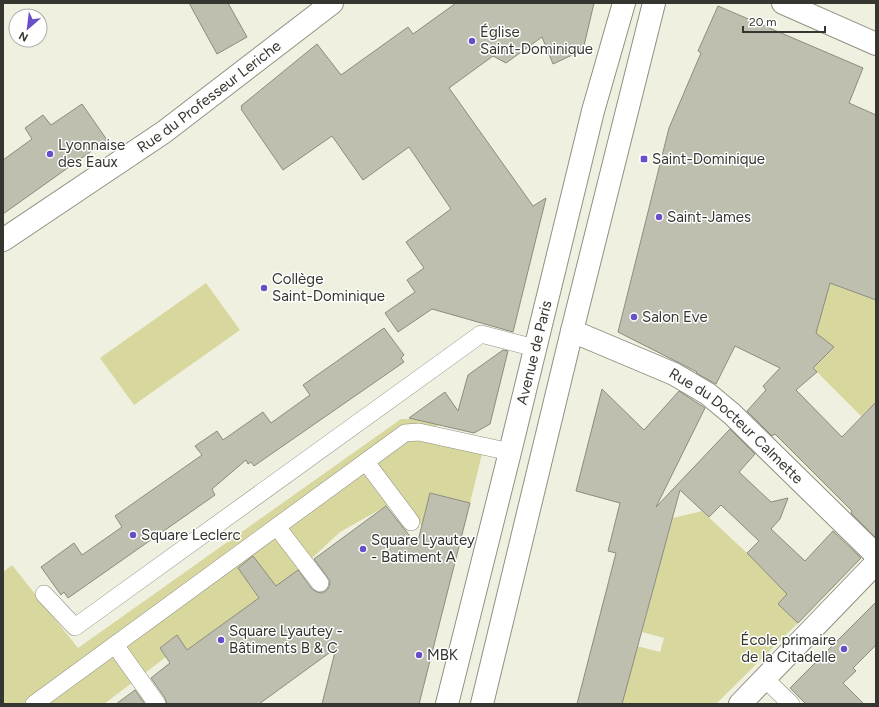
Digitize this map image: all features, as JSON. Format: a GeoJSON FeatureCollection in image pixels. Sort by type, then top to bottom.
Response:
{"type":"FeatureCollection","features":[{"type":"Feature","properties":{"kind":"main road","name":"Rue du Professeur Leriche"},"geometry":{"type":"LineString","coordinates":[[3,240],[164,132],[332,3]]}},
{"type":"Feature","properties":{"kind":"main road","name":"Avenue de Paris"},"geometry":{"type":"LineString","coordinates":[[447,704],[593,111],[624,3]]}},
{"type":"Feature","properties":{"kind":"main road"},"geometry":{"type":"LineString","coordinates":[[482,704],[572,331],[654,3]]}},
{"type":"Feature","properties":{"kind":"main road"},"geometry":{"type":"LineString","coordinates":[[783,3],[876,44]]}},
{"type":"Feature","properties":{"kind":"main road","name":"Rue du Docteur Calmette"},"geometry":{"type":"LineString","coordinates":[[572,331],[674,374],[708,394],[732,414],[876,555]]}},
{"type":"Feature","properties":{"kind":"main road"},"geometry":{"type":"LineString","coordinates":[[740,704],[876,562]]}},
{"type":"Feature","properties":{"kind":"lane"},"geometry":{"type":"LineString","coordinates":[[44,594],[75,627],[481,334],[535,348]]}},
{"type":"Feature","properties":{"kind":"lane"},"geometry":{"type":"LineString","coordinates":[[34,704],[405,433],[419,432],[510,452]]}},
{"type":"Feature","properties":{"kind":"lane"},"geometry":{"type":"LineString","coordinates":[[366,462],[411,522]]}},
{"type":"Feature","properties":{"kind":"lane"},"geometry":{"type":"LineString","coordinates":[[277,526],[320,583]]}},
{"type":"Feature","properties":{"kind":"lane"},"geometry":{"type":"LineString","coordinates":[[115,645],[158,704]]}},
{"type":"Feature","properties":{"kind":"lane"},"geometry":{"type":"LineString","coordinates":[[764,678],[791,704]]}},
{"type":"Feature","properties":{"kind":"shaded area"},"geometry":{"type":"Polygon","coordinates":[[[825,281],[876,300],[876,402],[861,416],[813,368],[833,347],[808,327],[825,281]]]}},
{"type":"Feature","properties":{"kind":"shaded area"},"geometry":{"type":"Polygon","coordinates":[[[206,283],[240,330],[134,405],[100,358],[206,283]]]}},
{"type":"Feature","properties":{"kind":"shaded area"},"geometry":{"type":"Polygon","coordinates":[[[401,419],[413,419],[440,425],[405,433],[358,467],[388,505],[340,532],[306,564],[276,586],[248,583],[259,599],[187,650],[176,636],[160,648],[166,657],[104,704],[3,703],[3,572],[12,565],[78,648],[401,419]]]}},
{"type":"Feature","properties":{"kind":"shaded area"},"geometry":{"type":"Polygon","coordinates":[[[412,439],[482,454],[470,503],[430,493],[422,526],[377,464],[412,439]]]}},
{"type":"Feature","properties":{"kind":"shaded area"},"geometry":{"type":"Polygon","coordinates":[[[702,511],[747,553],[787,594],[778,604],[798,623],[716,704],[622,704],[637,646],[660,652],[664,638],[642,632],[660,564],[654,540],[666,543],[673,518],[702,511]]]}},
{"type":"Feature","properties":{"kind":"building"},"geometry":{"type":"Polygon","coordinates":[[[189,3],[228,3],[247,37],[217,54],[189,3]]]}},
{"type":"Feature","properties":{"kind":"building"},"geometry":{"type":"Polygon","coordinates":[[[456,3],[594,3],[583,50],[553,64],[542,37],[506,63],[493,56],[449,88],[533,206],[546,198],[513,332],[432,309],[398,332],[385,313],[415,292],[407,280],[424,268],[406,242],[451,209],[409,147],[363,180],[332,136],[283,170],[241,109],[241,106],[317,44],[341,75],[408,27],[413,34],[456,3]]]}},
{"type":"Feature","properties":{"kind":"building"},"geometry":{"type":"Polygon","coordinates":[[[718,6],[863,68],[849,103],[876,115],[876,300],[830,283],[816,333],[834,347],[813,368],[817,372],[796,390],[842,437],[876,402],[876,538],[851,513],[852,511],[775,434],[772,436],[747,411],[766,390],[763,386],[780,368],[735,346],[716,384],[696,373],[697,372],[618,332],[669,128],[701,53],[698,51],[718,6]]]}},
{"type":"Feature","properties":{"kind":"building","name":"Lyonnaise des Eaux"},"geometry":{"type":"Polygon","coordinates":[[[82,104],[107,140],[3,214],[3,160],[32,139],[25,128],[43,115],[51,125],[82,104]]]}},
{"type":"Feature","properties":{"kind":"building"},"geometry":{"type":"Polygon","coordinates":[[[384,328],[404,355],[401,358],[404,362],[254,466],[251,462],[248,464],[246,460],[212,489],[215,495],[68,598],[64,592],[61,595],[41,567],[74,543],[82,555],[122,527],[115,516],[202,455],[195,446],[217,431],[223,440],[263,412],[271,423],[310,395],[303,385],[384,328]]]}},
{"type":"Feature","properties":{"kind":"building"},"geometry":{"type":"Polygon","coordinates":[[[503,350],[508,351],[490,424],[474,433],[409,418],[445,392],[458,411],[468,375],[503,350]]]}},
{"type":"Feature","properties":{"kind":"building"},"geometry":{"type":"Polygon","coordinates":[[[602,389],[644,430],[679,391],[705,408],[656,507],[730,429],[755,454],[739,472],[771,502],[788,498],[780,519],[771,529],[805,561],[833,531],[861,558],[798,623],[778,604],[787,594],[747,553],[759,541],[721,505],[709,517],[680,490],[622,704],[577,704],[616,553],[608,551],[620,503],[576,491],[602,389]]]}},
{"type":"Feature","properties":{"kind":"building"},"geometry":{"type":"Polygon","coordinates":[[[430,493],[470,503],[419,704],[322,704],[336,648],[259,704],[167,704],[165,698],[151,678],[170,663],[160,648],[177,635],[187,650],[259,598],[238,568],[253,556],[276,586],[298,570],[312,589],[322,593],[329,587],[330,581],[314,559],[386,506],[417,545],[430,493]]]}},
{"type":"Feature","properties":{"kind":"building"},"geometry":{"type":"Polygon","coordinates":[[[876,602],[876,645],[853,668],[856,671],[843,683],[864,704],[806,704],[790,688],[876,602]]]}},
{"type":"Feature","properties":{"kind":"building"},"geometry":{"type":"Polygon","coordinates":[[[135,690],[145,704],[116,704],[135,690]]]}},
{"type":"Feature","properties":{"kind":"place","name":"Église Saint-Dominique"},"geometry":{"type":"Point","coordinates":[472,41]}},
{"type":"Feature","properties":{"kind":"place","name":"Lyonnaise des Eaux"},"geometry":{"type":"Point","coordinates":[50,154]}},
{"type":"Feature","properties":{"kind":"place","name":"Saint-Dominique"},"geometry":{"type":"Point","coordinates":[644,159]}},
{"type":"Feature","properties":{"kind":"place","name":"Saint-James"},"geometry":{"type":"Point","coordinates":[659,217]}},
{"type":"Feature","properties":{"kind":"place","name":"Collège Saint-Dominique"},"geometry":{"type":"Point","coordinates":[264,288]}},
{"type":"Feature","properties":{"kind":"place","name":"Salon Eve"},"geometry":{"type":"Point","coordinates":[634,317]}},
{"type":"Feature","properties":{"kind":"place","name":"Square Leclerc"},"geometry":{"type":"Point","coordinates":[133,535]}},
{"type":"Feature","properties":{"kind":"place","name":"Square Lyautey - Batiment A"},"geometry":{"type":"Point","coordinates":[363,549]}},
{"type":"Feature","properties":{"kind":"place","name":"Square Lyautey - Bâtiments B & C"},"geometry":{"type":"Point","coordinates":[221,640]}},
{"type":"Feature","properties":{"kind":"place","name":"École primaire de la Citadelle"},"geometry":{"type":"Point","coordinates":[844,649]}},
{"type":"Feature","properties":{"kind":"place","name":"MBK"},"geometry":{"type":"Point","coordinates":[419,655]}}]}
